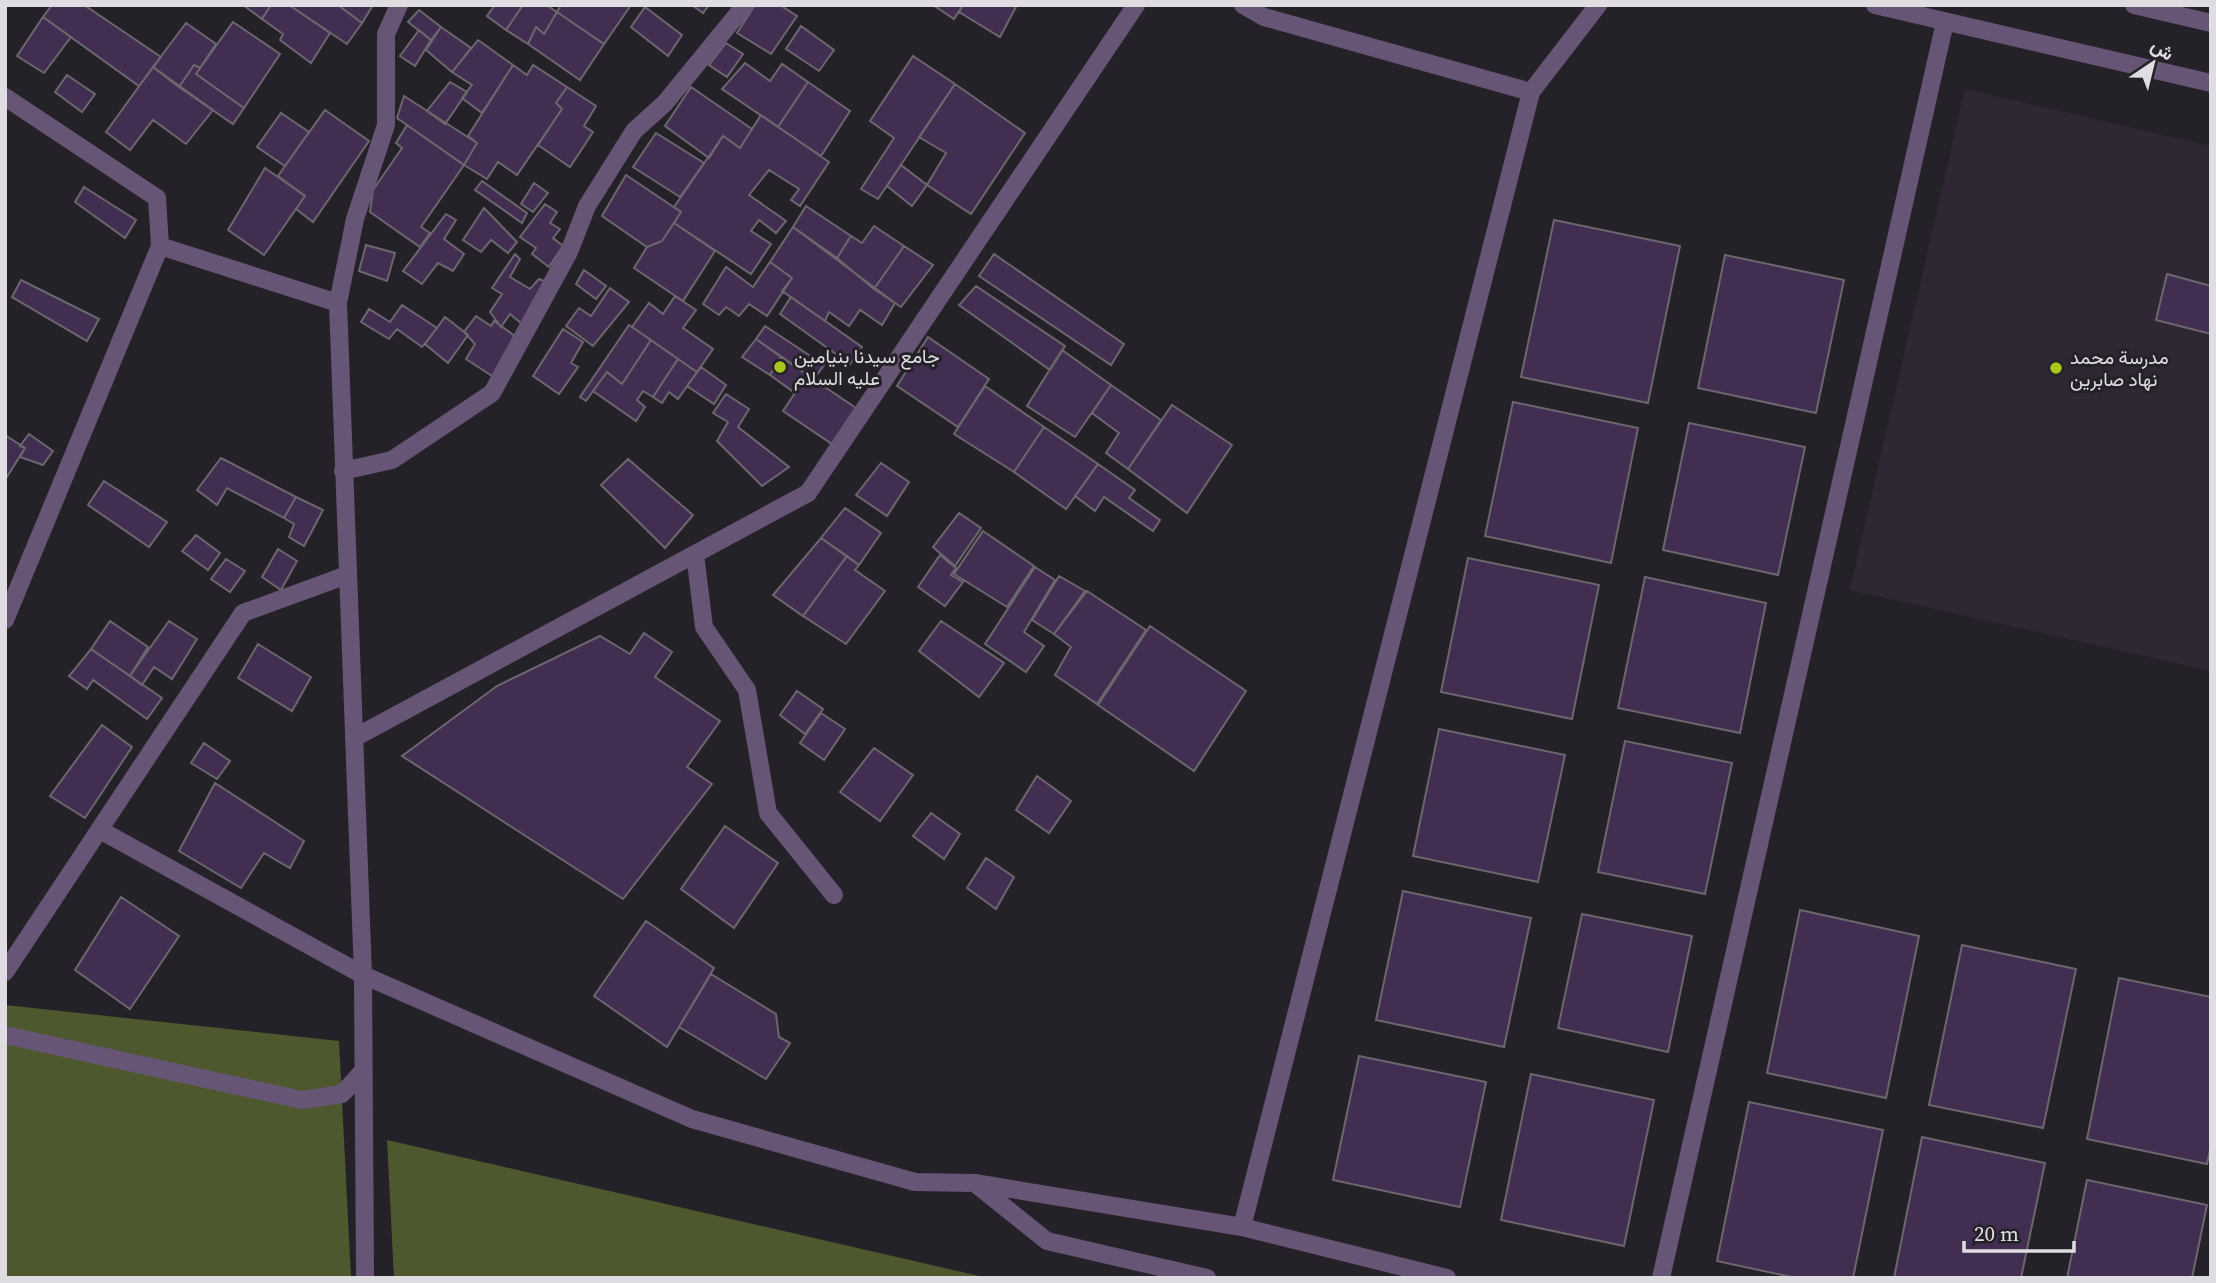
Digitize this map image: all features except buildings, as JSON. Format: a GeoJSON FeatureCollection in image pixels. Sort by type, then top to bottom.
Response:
{"type":"FeatureCollection","features":[{"type":"Feature","properties":{"kind":"street"},"geometry":{"type":"LineString","coordinates":[[365,1278],[363,975],[338,303],[355,219],[386,125],[386,34],[399,5]]}},
{"type":"Feature","properties":{"kind":"street"},"geometry":{"type":"LineString","coordinates":[[344,471],[392,460],[492,393],[569,252],[587,206],[634,131],[665,103],[745,5]]}},
{"type":"Feature","properties":{"kind":"street"},"geometry":{"type":"LineString","coordinates":[[354,738],[808,493],[1136,5]]}},
{"type":"Feature","properties":{"kind":"street"},"geometry":{"type":"LineString","coordinates":[[1243,5],[1264,18],[1531,92]]}},
{"type":"Feature","properties":{"kind":"street"},"geometry":{"type":"LineString","coordinates":[[1242,1227],[1531,92],[1598,5]]}},
{"type":"Feature","properties":{"kind":"street"},"geometry":{"type":"LineString","coordinates":[[1875,5],[2211,83]]}},
{"type":"Feature","properties":{"kind":"street"},"geometry":{"type":"LineString","coordinates":[[2134,5],[2211,23]]}},
{"type":"Feature","properties":{"kind":"street"},"geometry":{"type":"LineString","coordinates":[[1661,1278],[1945,22]]}},
{"type":"Feature","properties":{"kind":"street"},"geometry":{"type":"LineString","coordinates":[[5,97],[157,198],[160,246],[5,620]]}},
{"type":"Feature","properties":{"kind":"street"},"geometry":{"type":"LineString","coordinates":[[160,246],[338,303]]}},
{"type":"Feature","properties":{"kind":"street"},"geometry":{"type":"LineString","coordinates":[[695,554],[704,627],[747,690],[768,813],[834,895]]}},
{"type":"Feature","properties":{"kind":"street"},"geometry":{"type":"LineString","coordinates":[[5,972],[243,613],[347,575]]}},
{"type":"Feature","properties":{"kind":"street"},"geometry":{"type":"LineString","coordinates":[[100,830],[363,975],[692,1119],[915,1182],[975,1183],[1242,1227],[1447,1278]]}},
{"type":"Feature","properties":{"kind":"street"},"geometry":{"type":"LineString","coordinates":[[5,1035],[302,1100],[342,1094],[363,1071]]}},
{"type":"Feature","properties":{"kind":"street"},"geometry":{"type":"LineString","coordinates":[[975,1183],[1047,1241],[1207,1278]]}},
{"type":"Feature","properties":{"kind":"shaded area","name":"مدرسة محمد نهاد صابرين"},"geometry":{"type":"Polygon","coordinates":[[[1965,89],[2211,146],[2211,671],[1850,590],[1965,89]]]}},
{"type":"Feature","properties":{"kind":"green space"},"geometry":{"type":"Polygon","coordinates":[[[5,1005],[339,1041],[351,1278],[5,1278],[5,1005]]]}},
{"type":"Feature","properties":{"kind":"green space"},"geometry":{"type":"Polygon","coordinates":[[[387,1140],[988,1278],[394,1278],[387,1140]]]}},
{"type":"Feature","properties":{"kind":"place","name":"جامع سيدنا بنيامين عليه السلام"},"geometry":{"type":"Point","coordinates":[780,367]}},
{"type":"Feature","properties":{"kind":"place","name":"مدرسة محمد نهاد صابرين"},"geometry":{"type":"Point","coordinates":[2056,368]}}]}
